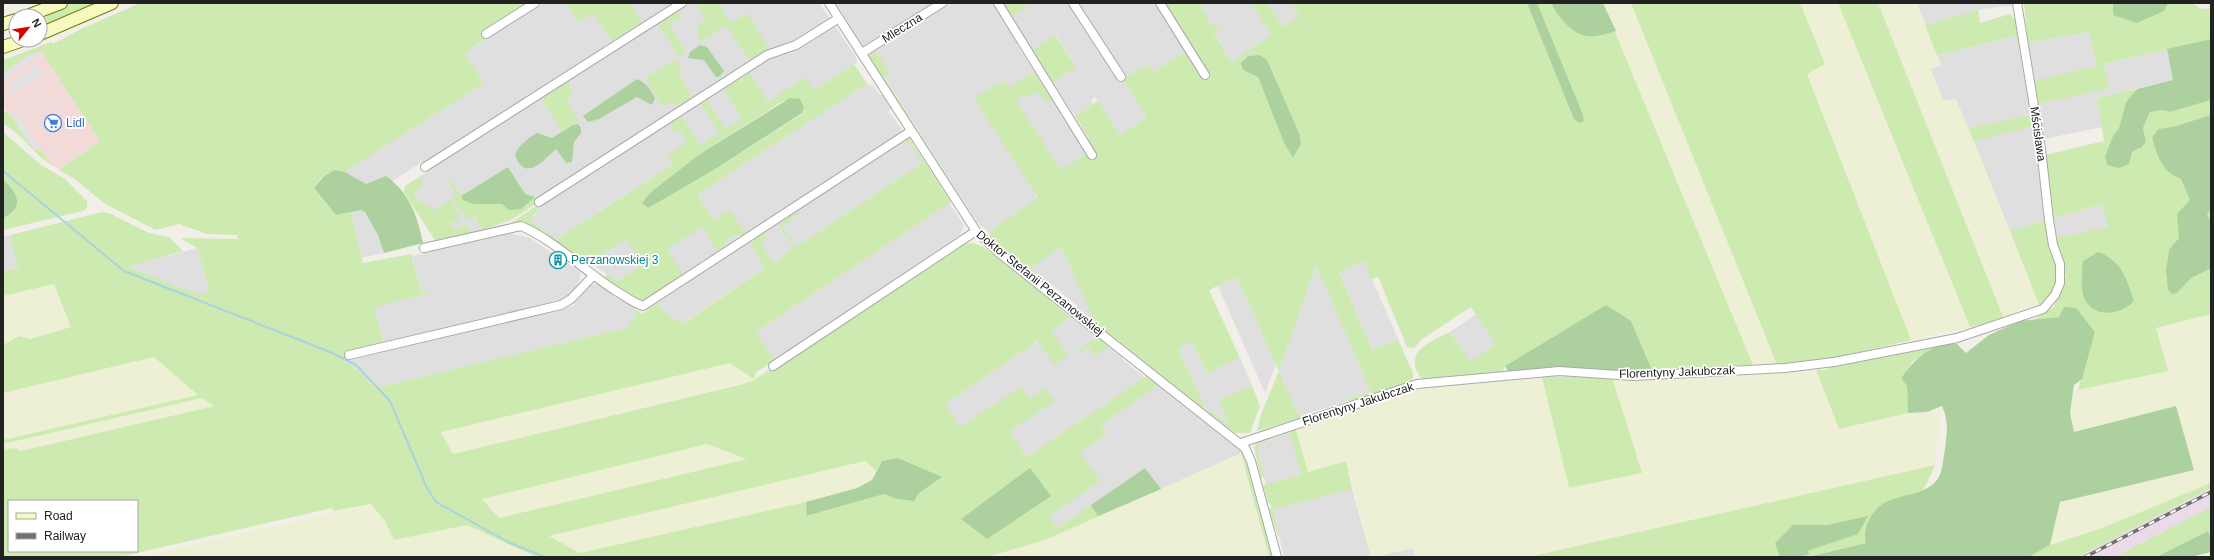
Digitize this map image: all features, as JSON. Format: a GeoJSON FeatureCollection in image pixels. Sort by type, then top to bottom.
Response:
{"type":"FeatureCollection","features":[{"type":"Feature","properties":{"kind":"street"},"geometry":{"type":"LineString","coordinates":[[48,8],[61,3]]}},
{"type":"Feature","properties":{"kind":"street"},"geometry":{"type":"LineString","coordinates":[[48,31],[112,3]]}},
{"type":"Feature","properties":{"kind":"street"},"geometry":{"type":"LineString","coordinates":[[486,34],[535,3]]}},
{"type":"Feature","properties":{"kind":"street"},"geometry":{"type":"LineString","coordinates":[[425,167],[682,3]]}},
{"type":"Feature","properties":{"kind":"street","name":"Doktor Stefanii Perzanowskiej"},"geometry":{"type":"LineString","coordinates":[[829,3],[976,232],[998,252],[1241,443]]}},
{"type":"Feature","properties":{"kind":"street","name":"Mleczna"},"geometry":{"type":"LineString","coordinates":[[862,53],[942,3]]}},
{"type":"Feature","properties":{"kind":"street"},"geometry":{"type":"LineString","coordinates":[[998,3],[1092,155]]}},
{"type":"Feature","properties":{"kind":"street"},"geometry":{"type":"LineString","coordinates":[[1073,3],[1120,77]]}},
{"type":"Feature","properties":{"kind":"street"},"geometry":{"type":"LineString","coordinates":[[1160,3],[1205,74]]}},
{"type":"Feature","properties":{"kind":"street","name":"Mścisława"},"geometry":{"type":"LineString","coordinates":[[2018,3],[2053,245],[2060,264]]}},
{"type":"Feature","properties":{"kind":"street"},"geometry":{"type":"LineString","coordinates":[[539,202],[767,55],[796,45],[839,18]]}},
{"type":"Feature","properties":{"kind":"street"},"geometry":{"type":"LineString","coordinates":[[424,248],[521,226],[536,233],[593,276],[634,302],[643,306],[911,131]]}},
{"type":"Feature","properties":{"kind":"street"},"geometry":{"type":"LineString","coordinates":[[773,366],[976,232]]}},
{"type":"Feature","properties":{"kind":"street","name":"Florentyny Jakubczak"},"geometry":{"type":"LineString","coordinates":[[1241,443],[1417,384],[1559,371],[1634,376],[1785,368],[1834,362],[1957,338],[2043,308],[2055,295],[2060,283],[2060,264]]}},
{"type":"Feature","properties":{"kind":"street"},"geometry":{"type":"LineString","coordinates":[[349,355],[561,305],[570,299],[593,276]]}},
{"type":"Feature","properties":{"kind":"street"},"geometry":{"type":"LineString","coordinates":[[1241,443],[1248,452],[1251,461],[1277,557]]}},
{"type":"Feature","properties":{"kind":"shaded area"},"geometry":{"type":"Polygon","coordinates":[[[543,3],[819,3],[856,57],[857,62],[814,90],[805,78],[557,239],[528,220],[536,214],[537,210],[541,207],[535,197],[525,194],[508,167],[461,196],[482,230],[435,240],[404,192],[405,186],[427,172],[422,162],[377,191],[345,172],[484,83],[465,53],[543,3]]]}},
{"type":"Feature","properties":{"kind":"shaded area"},"geometry":{"type":"Polygon","coordinates":[[[835,3],[1156,3],[1186,51],[1153,72],[1148,64],[1124,80],[1147,117],[1120,135],[1095,97],[1091,100],[1093,104],[1075,116],[1053,82],[1076,67],[1056,35],[1031,50],[1025,40],[1017,44],[1084,150],[1083,156],[1061,171],[1004,81],[1033,190],[1097,323],[1093,333],[1116,353],[1122,356],[1123,360],[1144,377],[1159,385],[1196,415],[1205,407],[1178,348],[1192,342],[1207,373],[1240,358],[1252,385],[1219,400],[1231,427],[1222,435],[1240,450],[1240,454],[1161,489],[1145,468],[1058,528],[1050,516],[1080,452],[1107,434],[1101,425],[1111,400],[1027,457],[1010,431],[960,427],[945,404],[1025,351],[1049,332],[1052,332],[1070,317],[1078,306],[992,236],[976,221],[870,54],[860,44],[844,19],[842,12],[840,12],[835,3]]]}},
{"type":"Feature","properties":{"kind":"shaded area"},"geometry":{"type":"Polygon","coordinates":[[[1195,3],[1251,3],[1271,35],[1232,62],[1195,3]]]}},
{"type":"Feature","properties":{"kind":"shaded area"},"geometry":{"type":"Polygon","coordinates":[[[1268,3],[1291,3],[1300,16],[1283,27],[1268,3]]]}},
{"type":"Feature","properties":{"kind":"shaded area"},"geometry":{"type":"Polygon","coordinates":[[[1917,3],[2031,3],[1984,9],[1925,25],[1917,3]]]}},
{"type":"Feature","properties":{"kind":"shaded area"},"geometry":{"type":"Polygon","coordinates":[[[2090,32],[2097,66],[2167,49],[2173,80],[2097,98],[2102,127],[2044,139],[2035,143],[2045,220],[2010,231],[1955,99],[1944,101],[1930,68],[1941,65],[1937,55],[2017,36],[2028,43],[2090,32]]]}},
{"type":"Feature","properties":{"kind":"shaded area"},"geometry":{"type":"Polygon","coordinates":[[[39,48],[100,141],[59,170],[52,165],[40,149],[35,151],[10,114],[3,107],[3,102],[7,98],[3,99],[4,60],[39,48]]]}},
{"type":"Feature","properties":{"kind":"shaded area"},"geometry":{"type":"Polygon","coordinates":[[[37,52],[39,55],[3,80],[3,73],[28,56],[37,52]]]}},
{"type":"Feature","properties":{"kind":"shaded area"},"geometry":{"type":"Polygon","coordinates":[[[37,65],[43,74],[14,94],[8,85],[37,65]]]}},
{"type":"Feature","properties":{"kind":"shaded area"},"geometry":{"type":"Polygon","coordinates":[[[867,84],[873,86],[880,95],[883,95],[892,108],[888,112],[901,128],[899,134],[836,175],[840,183],[904,142],[909,143],[922,163],[681,324],[660,308],[659,302],[688,283],[683,275],[618,281],[590,263],[626,239],[702,227],[724,248],[726,239],[732,236],[740,237],[730,210],[714,220],[697,195],[867,84]]]}},
{"type":"Feature","properties":{"kind":"shaded area"},"geometry":{"type":"Polygon","coordinates":[[[15,111],[40,148],[34,150],[10,114],[15,111]]]}},
{"type":"Feature","properties":{"kind":"shaded area"},"geometry":{"type":"Polygon","coordinates":[[[949,203],[964,225],[960,235],[775,360],[756,332],[949,203]]]}},
{"type":"Feature","properties":{"kind":"shaded area"},"geometry":{"type":"Polygon","coordinates":[[[2103,205],[2108,228],[2055,238],[2051,218],[2103,205]]]}},
{"type":"Feature","properties":{"kind":"shaded area"},"geometry":{"type":"Polygon","coordinates":[[[372,207],[384,253],[361,258],[351,212],[372,207]]]}},
{"type":"Feature","properties":{"kind":"shaded area"},"geometry":{"type":"Polygon","coordinates":[[[508,233],[530,238],[555,255],[555,263],[565,261],[580,272],[580,280],[568,298],[349,351],[322,318],[436,292],[421,292],[412,256],[508,233]]]}},
{"type":"Feature","properties":{"kind":"shaded area"},"geometry":{"type":"Polygon","coordinates":[[[10,235],[18,268],[3,271],[3,237],[10,235]]]}},
{"type":"Feature","properties":{"kind":"shaded area"},"geometry":{"type":"Polygon","coordinates":[[[197,248],[210,291],[200,295],[127,267],[197,248]]]}},
{"type":"Feature","properties":{"kind":"shaded area"},"geometry":{"type":"Polygon","coordinates":[[[1364,261],[1398,339],[1372,350],[1339,271],[1364,261]]]}},
{"type":"Feature","properties":{"kind":"shaded area"},"geometry":{"type":"Polygon","coordinates":[[[1316,264],[1371,392],[1347,398],[1348,401],[1299,416],[1279,371],[1316,264]]]}},
{"type":"Feature","properties":{"kind":"shaded area"},"geometry":{"type":"Polygon","coordinates":[[[1237,277],[1276,364],[1265,393],[1218,286],[1237,277]]]}},
{"type":"Feature","properties":{"kind":"shaded area"},"geometry":{"type":"Polygon","coordinates":[[[599,284],[654,322],[375,388],[359,371],[344,361],[573,306],[589,285],[599,284]]]}},
{"type":"Feature","properties":{"kind":"shaded area"},"geometry":{"type":"Polygon","coordinates":[[[1476,314],[1497,344],[1470,362],[1450,332],[1476,314]]]}},
{"type":"Feature","properties":{"kind":"shaded area"},"geometry":{"type":"Polygon","coordinates":[[[1290,433],[1302,475],[1266,485],[1257,449],[1262,442],[1290,433]]]}},
{"type":"Feature","properties":{"kind":"shaded area"},"geometry":{"type":"Polygon","coordinates":[[[2211,488],[2211,507],[2199,514],[2115,557],[2078,557],[2211,488]]]}},
{"type":"Feature","properties":{"kind":"shaded area"},"geometry":{"type":"Polygon","coordinates":[[[1352,489],[1371,557],[1284,557],[1273,509],[1352,489]]]}},
{"type":"Feature","properties":{"kind":"shaded area"},"geometry":{"type":"Polygon","coordinates":[[[1413,548],[1415,557],[1374,557],[1413,548]]]}},
{"type":"Feature","properties":{"kind":"green space"},"geometry":{"type":"Polygon","coordinates":[[[72,3],[102,3],[48,26],[48,16],[72,3]]]}},
{"type":"Feature","properties":{"kind":"green space"},"geometry":{"type":"Polygon","coordinates":[[[140,3],[531,3],[483,34],[486,39],[465,53],[484,83],[345,172],[334,170],[321,178],[314,188],[336,215],[351,212],[363,263],[411,254],[421,292],[439,291],[374,307],[383,342],[349,351],[351,359],[344,361],[359,371],[375,388],[627,328],[638,311],[642,314],[659,302],[660,308],[682,324],[765,268],[749,243],[764,233],[767,238],[761,243],[773,263],[794,248],[778,224],[796,212],[798,214],[783,227],[796,247],[922,163],[909,143],[904,142],[909,138],[951,202],[756,332],[775,360],[755,373],[755,379],[963,244],[972,243],[982,246],[1018,272],[1070,317],[1052,332],[1068,356],[1054,365],[1037,340],[1025,352],[1023,351],[945,404],[960,427],[1021,387],[1029,399],[1046,388],[1055,401],[1010,431],[1027,457],[1148,375],[1168,390],[1168,392],[1159,385],[1101,425],[1107,434],[1080,452],[1100,481],[1050,516],[1058,528],[1145,468],[1161,489],[1045,540],[987,557],[536,557],[467,525],[394,540],[385,521],[371,504],[333,511],[332,508],[120,557],[3,557],[3,452],[6,449],[16,448],[21,451],[214,406],[202,398],[3,444],[3,440],[198,395],[154,357],[3,393],[3,345],[19,336],[30,339],[71,327],[54,284],[3,296],[3,271],[18,268],[10,235],[102,212],[109,213],[149,233],[169,237],[183,251],[128,267],[200,295],[210,291],[197,248],[180,238],[238,239],[237,235],[207,234],[179,224],[156,230],[105,204],[76,180],[59,170],[100,141],[41,51],[29,55],[3,73],[4,60],[35,48],[48,48],[48,43],[51,42],[53,44],[79,30],[140,3]],[[730,363],[441,432],[453,454],[755,380],[730,363]],[[707,444],[482,499],[499,518],[747,459],[707,444]],[[898,458],[882,461],[876,471],[865,461],[549,536],[580,553],[806,502],[808,516],[884,494],[897,499],[915,466],[898,458]]]}},
{"type":"Feature","properties":{"kind":"green space"},"geometry":{"type":"Polygon","coordinates":[[[566,3],[630,3],[643,22],[612,41],[594,13],[578,23],[566,3]]]}},
{"type":"Feature","properties":{"kind":"green space"},"geometry":{"type":"Polygon","coordinates":[[[696,3],[718,3],[731,23],[747,13],[769,48],[749,60],[726,26],[699,43],[698,24],[706,19],[696,3]]]}},
{"type":"Feature","properties":{"kind":"green space"},"geometry":{"type":"Polygon","coordinates":[[[1003,3],[1032,3],[1010,17],[1003,3]]]}},
{"type":"Feature","properties":{"kind":"green space"},"geometry":{"type":"Polygon","coordinates":[[[1164,3],[1195,3],[1196,5],[1203,3],[1200,8],[1206,13],[1209,23],[1220,29],[1214,34],[1232,62],[1271,35],[1251,3],[1268,3],[1283,27],[1300,16],[1291,3],[1603,3],[1753,365],[1652,370],[1631,321],[1559,333],[1505,366],[1502,373],[1423,380],[1417,371],[1415,363],[1416,356],[1427,344],[1450,332],[1470,362],[1496,344],[1471,307],[1422,339],[1414,348],[1407,347],[1378,277],[1371,279],[1364,261],[1339,272],[1372,350],[1398,339],[1413,373],[1413,378],[1405,386],[1350,404],[1347,397],[1349,398],[1371,392],[1316,265],[1279,371],[1237,277],[1209,290],[1240,358],[1207,373],[1192,342],[1178,348],[1205,407],[1202,408],[1097,326],[1061,247],[1031,268],[1045,279],[1041,281],[989,238],[990,232],[993,229],[1038,198],[974,98],[1004,81],[1009,87],[1034,72],[1053,101],[1048,102],[1039,94],[1034,93],[1025,98],[1022,95],[1016,100],[1061,170],[1083,156],[1084,150],[1066,122],[1081,144],[1089,139],[1075,116],[1098,101],[1120,135],[1147,117],[1123,80],[1148,64],[1153,72],[1186,51],[1203,78],[1209,74],[1164,3]],[[1267,60],[1258,77],[1284,143],[1293,158],[1301,144],[1300,135],[1267,60]]]}},
{"type":"Feature","properties":{"kind":"green space"},"geometry":{"type":"Polygon","coordinates":[[[1527,3],[1537,3],[1583,115],[1584,121],[1580,123],[1574,119],[1527,3]]]}},
{"type":"Feature","properties":{"kind":"green space"},"geometry":{"type":"Polygon","coordinates":[[[1551,3],[1603,3],[1616,31],[1597,36],[1580,34],[1568,26],[1551,3]]]}},
{"type":"Feature","properties":{"kind":"green space"},"geometry":{"type":"Polygon","coordinates":[[[1603,3],[1631,3],[1777,365],[1753,365],[1603,3]]]}},
{"type":"Feature","properties":{"kind":"green space"},"geometry":{"type":"Polygon","coordinates":[[[1631,3],[1800,3],[1825,64],[1807,74],[1911,340],[1847,355],[1849,361],[1934,348],[1913,361],[1901,378],[1907,385],[1908,413],[1839,429],[1816,370],[1828,370],[1825,360],[1777,365],[1631,3]]]}},
{"type":"Feature","properties":{"kind":"green space"},"geometry":{"type":"Polygon","coordinates":[[[1800,3],[1838,3],[1970,327],[1911,340],[1807,73],[1824,64],[1800,3]]]}},
{"type":"Feature","properties":{"kind":"green space"},"geometry":{"type":"Polygon","coordinates":[[[1838,3],[1878,3],[2004,319],[1970,327],[1838,3]]]}},
{"type":"Feature","properties":{"kind":"green space"},"geometry":{"type":"Polygon","coordinates":[[[1878,3],[1917,3],[1941,65],[1930,69],[1944,101],[1956,99],[1974,141],[2039,305],[2030,310],[2004,319],[1878,3]]]}},
{"type":"Feature","properties":{"kind":"green space"},"geometry":{"type":"Polygon","coordinates":[[[2113,3],[2113,15],[2164,11],[2168,3],[2193,3],[2201,9],[2211,8],[2211,39],[2104,64],[2110,88],[2038,104],[2033,81],[2097,66],[2089,32],[2028,43],[2024,4],[2113,3]]]}},
{"type":"Feature","properties":{"kind":"green space"},"geometry":{"type":"Polygon","coordinates":[[[2113,3],[2168,3],[2164,11],[2137,23],[2113,15],[2113,3]]]}},
{"type":"Feature","properties":{"kind":"green space"},"geometry":{"type":"Polygon","coordinates":[[[1978,10],[1980,23],[2010,14],[2015,20],[2021,45],[2018,46],[2016,36],[1937,55],[1925,25],[1978,10]]]}},
{"type":"Feature","properties":{"kind":"green space"},"geometry":{"type":"Polygon","coordinates":[[[679,11],[680,18],[669,24],[686,52],[679,56],[658,24],[679,11]]]}},
{"type":"Feature","properties":{"kind":"green space"},"geometry":{"type":"Polygon","coordinates":[[[1055,35],[1076,67],[1051,84],[1031,50],[1055,35]]]}},
{"type":"Feature","properties":{"kind":"green space"},"geometry":{"type":"Polygon","coordinates":[[[2211,39],[2211,100],[2170,112],[2162,110],[2150,112],[2143,128],[2146,142],[2142,147],[2132,152],[2129,164],[2119,168],[2107,165],[2105,156],[2113,136],[2119,128],[2126,102],[2137,89],[2173,80],[2167,49],[2211,39]]]}},
{"type":"Feature","properties":{"kind":"green space"},"geometry":{"type":"Polygon","coordinates":[[[700,45],[707,47],[724,71],[720,76],[716,77],[704,60],[688,58],[690,52],[700,45]]]}},
{"type":"Feature","properties":{"kind":"green space"},"geometry":{"type":"Polygon","coordinates":[[[875,51],[890,73],[884,77],[968,209],[965,211],[867,56],[875,51]]]}},
{"type":"Feature","properties":{"kind":"green space"},"geometry":{"type":"Polygon","coordinates":[[[1260,55],[1267,60],[1300,135],[1301,144],[1293,158],[1284,143],[1258,77],[1243,70],[1241,63],[1248,56],[1260,55]]]}},
{"type":"Feature","properties":{"kind":"green space"},"geometry":{"type":"Polygon","coordinates":[[[676,59],[682,70],[678,73],[692,97],[676,107],[671,101],[663,107],[645,78],[676,59]]]}},
{"type":"Feature","properties":{"kind":"green space"},"geometry":{"type":"Polygon","coordinates":[[[854,64],[867,84],[697,195],[714,220],[730,210],[746,234],[726,239],[724,248],[718,252],[702,227],[667,249],[685,277],[642,302],[603,279],[607,274],[618,281],[643,265],[626,239],[585,266],[549,239],[508,225],[539,204],[541,207],[529,220],[557,239],[673,164],[668,155],[687,142],[680,130],[675,133],[670,124],[682,116],[700,145],[719,133],[701,104],[707,100],[725,129],[742,119],[724,89],[750,73],[768,102],[805,77],[814,90],[854,64]],[[783,101],[700,154],[642,203],[648,208],[717,168],[802,114],[804,107],[783,101]]]}},
{"type":"Feature","properties":{"kind":"green space"},"geometry":{"type":"Polygon","coordinates":[[[637,79],[646,84],[650,89],[655,98],[652,105],[637,97],[599,119],[588,122],[583,116],[637,79]]]}},
{"type":"Feature","properties":{"kind":"green space"},"geometry":{"type":"Polygon","coordinates":[[[568,82],[573,92],[571,93],[572,96],[566,100],[579,121],[562,131],[541,99],[568,82]]]}},
{"type":"Feature","properties":{"kind":"green space"},"geometry":{"type":"Polygon","coordinates":[[[2137,89],[2126,102],[2119,128],[2113,136],[2105,156],[2133,152],[2146,142],[2143,128],[2150,111],[2162,110],[2170,112],[2211,100],[2211,314],[2156,328],[2168,371],[2078,390],[2095,332],[2060,317],[2034,319],[2054,307],[2066,276],[2055,238],[2108,227],[2102,205],[2051,218],[2045,155],[2104,141],[2097,98],[2137,89]]]}},
{"type":"Feature","properties":{"kind":"green space"},"geometry":{"type":"Polygon","coordinates":[[[790,98],[800,99],[804,107],[802,113],[717,168],[657,203],[648,208],[642,203],[650,193],[700,154],[790,98]]]}},
{"type":"Feature","properties":{"kind":"green space"},"geometry":{"type":"Polygon","coordinates":[[[6,111],[10,114],[34,150],[40,148],[52,165],[39,156],[16,133],[3,124],[3,112],[6,111]]]}},
{"type":"Feature","properties":{"kind":"green space"},"geometry":{"type":"Polygon","coordinates":[[[2031,115],[2033,126],[1974,141],[1968,128],[2031,115]]]}},
{"type":"Feature","properties":{"kind":"green space"},"geometry":{"type":"Polygon","coordinates":[[[2211,115],[2211,210],[2207,214],[2211,223],[2211,271],[2209,269],[2191,278],[2177,293],[2172,294],[2168,290],[2166,271],[2169,250],[2179,238],[2177,214],[2190,200],[2181,179],[2169,172],[2161,163],[2152,138],[2158,129],[2173,127],[2211,115]]]}},
{"type":"Feature","properties":{"kind":"green space"},"geometry":{"type":"Polygon","coordinates":[[[578,124],[581,128],[581,133],[574,142],[572,162],[566,163],[556,149],[540,164],[529,169],[524,168],[519,163],[515,155],[521,145],[530,137],[537,133],[552,138],[573,125],[578,124]]]}},
{"type":"Feature","properties":{"kind":"green space"},"geometry":{"type":"Polygon","coordinates":[[[3,132],[41,165],[65,179],[87,201],[87,208],[83,211],[3,230],[3,132]]]}},
{"type":"Feature","properties":{"kind":"green space"},"geometry":{"type":"Polygon","coordinates":[[[508,167],[525,194],[535,197],[538,203],[509,221],[482,230],[474,216],[467,219],[452,199],[456,194],[448,182],[450,180],[461,196],[508,167]]]}},
{"type":"Feature","properties":{"kind":"green space"},"geometry":{"type":"Polygon","coordinates":[[[508,167],[525,194],[535,197],[521,209],[509,210],[502,204],[474,204],[463,200],[461,196],[508,167]]]}},
{"type":"Feature","properties":{"kind":"green space"},"geometry":{"type":"Polygon","coordinates":[[[334,170],[345,172],[366,184],[386,176],[394,182],[411,206],[423,243],[384,253],[378,235],[365,212],[361,210],[336,215],[314,188],[323,177],[334,170]]]}},
{"type":"Feature","properties":{"kind":"green space"},"geometry":{"type":"Polygon","coordinates":[[[421,176],[423,183],[414,194],[419,201],[434,210],[450,200],[456,210],[458,218],[458,221],[450,223],[452,229],[468,225],[472,232],[435,240],[404,192],[405,186],[421,176]]]}},
{"type":"Feature","properties":{"kind":"green space"},"geometry":{"type":"Polygon","coordinates":[[[3,180],[15,195],[17,205],[10,214],[3,218],[3,180]]]}},
{"type":"Feature","properties":{"kind":"green space"},"geometry":{"type":"Polygon","coordinates":[[[2045,220],[2055,258],[2055,284],[2051,295],[2043,304],[2030,310],[2039,305],[2010,231],[2045,220]]]}},
{"type":"Feature","properties":{"kind":"green space"},"geometry":{"type":"Polygon","coordinates":[[[2098,252],[2106,255],[2117,264],[2128,283],[2134,301],[2122,310],[2106,313],[2099,311],[2092,308],[2087,303],[2083,295],[2083,261],[2098,252]]]}},
{"type":"Feature","properties":{"kind":"green space"},"geometry":{"type":"Polygon","coordinates":[[[54,284],[71,327],[3,345],[3,296],[54,284]]]}},
{"type":"Feature","properties":{"kind":"green space"},"geometry":{"type":"Polygon","coordinates":[[[1606,305],[1631,321],[1652,370],[1625,371],[1570,368],[1508,371],[1505,366],[1606,305]]]}},
{"type":"Feature","properties":{"kind":"green space"},"geometry":{"type":"Polygon","coordinates":[[[2064,307],[2076,308],[2095,332],[2082,379],[2074,385],[2070,413],[2074,432],[2176,406],[2194,470],[2060,502],[2050,545],[2029,557],[1808,557],[1866,543],[1866,529],[1875,510],[1892,500],[1920,492],[1938,478],[1942,466],[1947,427],[1944,411],[1942,406],[1927,412],[1908,413],[1907,386],[1901,378],[1924,353],[1940,346],[1957,344],[1966,353],[1989,335],[2020,321],[2059,317],[2064,307]]]}},
{"type":"Feature","properties":{"kind":"green space"},"geometry":{"type":"Polygon","coordinates":[[[2211,314],[2211,483],[2102,528],[2050,545],[2060,502],[2194,470],[2176,406],[2074,432],[2070,413],[2073,391],[2167,371],[2156,328],[2211,314]]]}},
{"type":"Feature","properties":{"kind":"green space"},"geometry":{"type":"Polygon","coordinates":[[[1098,337],[1109,347],[1095,356],[1089,347],[1080,353],[1078,350],[1098,337]]]}},
{"type":"Feature","properties":{"kind":"green space"},"geometry":{"type":"Polygon","coordinates":[[[154,357],[214,406],[3,455],[3,393],[154,357]]]}},
{"type":"Feature","properties":{"kind":"green space"},"geometry":{"type":"Polygon","coordinates":[[[730,363],[755,380],[453,454],[441,432],[730,363]]]}},
{"type":"Feature","properties":{"kind":"green space"},"geometry":{"type":"Polygon","coordinates":[[[1816,370],[1839,429],[1908,413],[1940,413],[1935,465],[1528,557],[1415,557],[1413,548],[1371,557],[1346,461],[1308,473],[1295,428],[1435,384],[1542,377],[1569,488],[1612,377],[1638,381],[1816,370]]]}},
{"type":"Feature","properties":{"kind":"green space"},"geometry":{"type":"Polygon","coordinates":[[[1279,371],[1299,416],[1307,414],[1307,417],[1257,431],[1261,414],[1279,371]]]}},
{"type":"Feature","properties":{"kind":"green space"},"geometry":{"type":"Polygon","coordinates":[[[1542,377],[1612,377],[1642,473],[1569,488],[1542,377]]]}},
{"type":"Feature","properties":{"kind":"green space"},"geometry":{"type":"Polygon","coordinates":[[[1252,385],[1260,406],[1250,433],[1235,433],[1210,414],[1211,411],[1230,426],[1219,400],[1252,385]]]}},
{"type":"Feature","properties":{"kind":"green space"},"geometry":{"type":"Polygon","coordinates":[[[1295,427],[1308,472],[1346,461],[1352,489],[1273,509],[1278,536],[1269,509],[1272,507],[1270,503],[1268,503],[1263,485],[1302,475],[1289,433],[1262,442],[1257,449],[1264,477],[1261,478],[1254,448],[1258,440],[1295,427]]]}},
{"type":"Feature","properties":{"kind":"green space"},"geometry":{"type":"Polygon","coordinates":[[[1229,438],[1246,454],[1274,557],[1269,557],[1240,450],[1226,439],[1229,438]]]}},
{"type":"Feature","properties":{"kind":"green space"},"geometry":{"type":"Polygon","coordinates":[[[707,444],[748,459],[499,518],[482,499],[707,444]]]}},
{"type":"Feature","properties":{"kind":"green space"},"geometry":{"type":"Polygon","coordinates":[[[1240,454],[1269,557],[987,557],[1098,516],[1240,454]]]}},
{"type":"Feature","properties":{"kind":"green space"},"geometry":{"type":"Polygon","coordinates":[[[898,458],[942,477],[919,493],[914,501],[897,499],[884,494],[807,516],[806,502],[857,488],[872,480],[882,461],[898,458]]]}},
{"type":"Feature","properties":{"kind":"green space"},"geometry":{"type":"Polygon","coordinates":[[[865,461],[876,471],[872,480],[857,488],[806,502],[580,553],[548,536],[865,461]]]}},
{"type":"Feature","properties":{"kind":"green space"},"geometry":{"type":"Polygon","coordinates":[[[1935,465],[1924,489],[1866,543],[1808,557],[1528,557],[1935,465]]]}},
{"type":"Feature","properties":{"kind":"green space"},"geometry":{"type":"Polygon","coordinates":[[[1030,468],[1051,496],[987,539],[961,519],[1030,468]]]}},
{"type":"Feature","properties":{"kind":"green space"},"geometry":{"type":"Polygon","coordinates":[[[1145,468],[1161,489],[1098,516],[1091,505],[1145,468]]]}},
{"type":"Feature","properties":{"kind":"green space"},"geometry":{"type":"Polygon","coordinates":[[[2211,483],[2211,488],[2078,557],[2029,557],[2050,545],[2102,528],[2211,483]]]}},
{"type":"Feature","properties":{"kind":"green space"},"geometry":{"type":"Polygon","coordinates":[[[371,504],[385,521],[394,540],[467,525],[536,557],[138,557],[371,504]]]}},
{"type":"Feature","properties":{"kind":"green space"},"geometry":{"type":"Polygon","coordinates":[[[2211,507],[2211,538],[2208,531],[2156,557],[2115,557],[2211,507]]]}},
{"type":"Feature","properties":{"kind":"green space"},"geometry":{"type":"Polygon","coordinates":[[[1868,516],[1858,534],[1807,551],[1810,554],[1799,557],[1780,557],[1775,543],[1793,525],[1827,525],[1868,516]]]}},
{"type":"Feature","properties":{"kind":"green space"},"geometry":{"type":"Polygon","coordinates":[[[2208,531],[2211,538],[2211,552],[2191,557],[2156,557],[2208,531]]]}},
{"type":"Feature","properties":{"kind":"waterway"},"geometry":{"type":"LineString","coordinates":[[3,171],[124,271],[330,352],[356,365],[390,401],[427,488],[436,502],[508,542],[545,557]]}},
{"type":"Feature","properties":{"kind":"railway"},"geometry":{"type":"LineString","coordinates":[[2085,557],[2211,492]]}},
{"type":"Feature","properties":{"kind":"place","name":"Lidl"},"geometry":{"type":"Point","coordinates":[53,123]}},
{"type":"Feature","properties":{"kind":"place","name":"Perzanowskiej 3"},"geometry":{"type":"Point","coordinates":[558,260]}}]}
